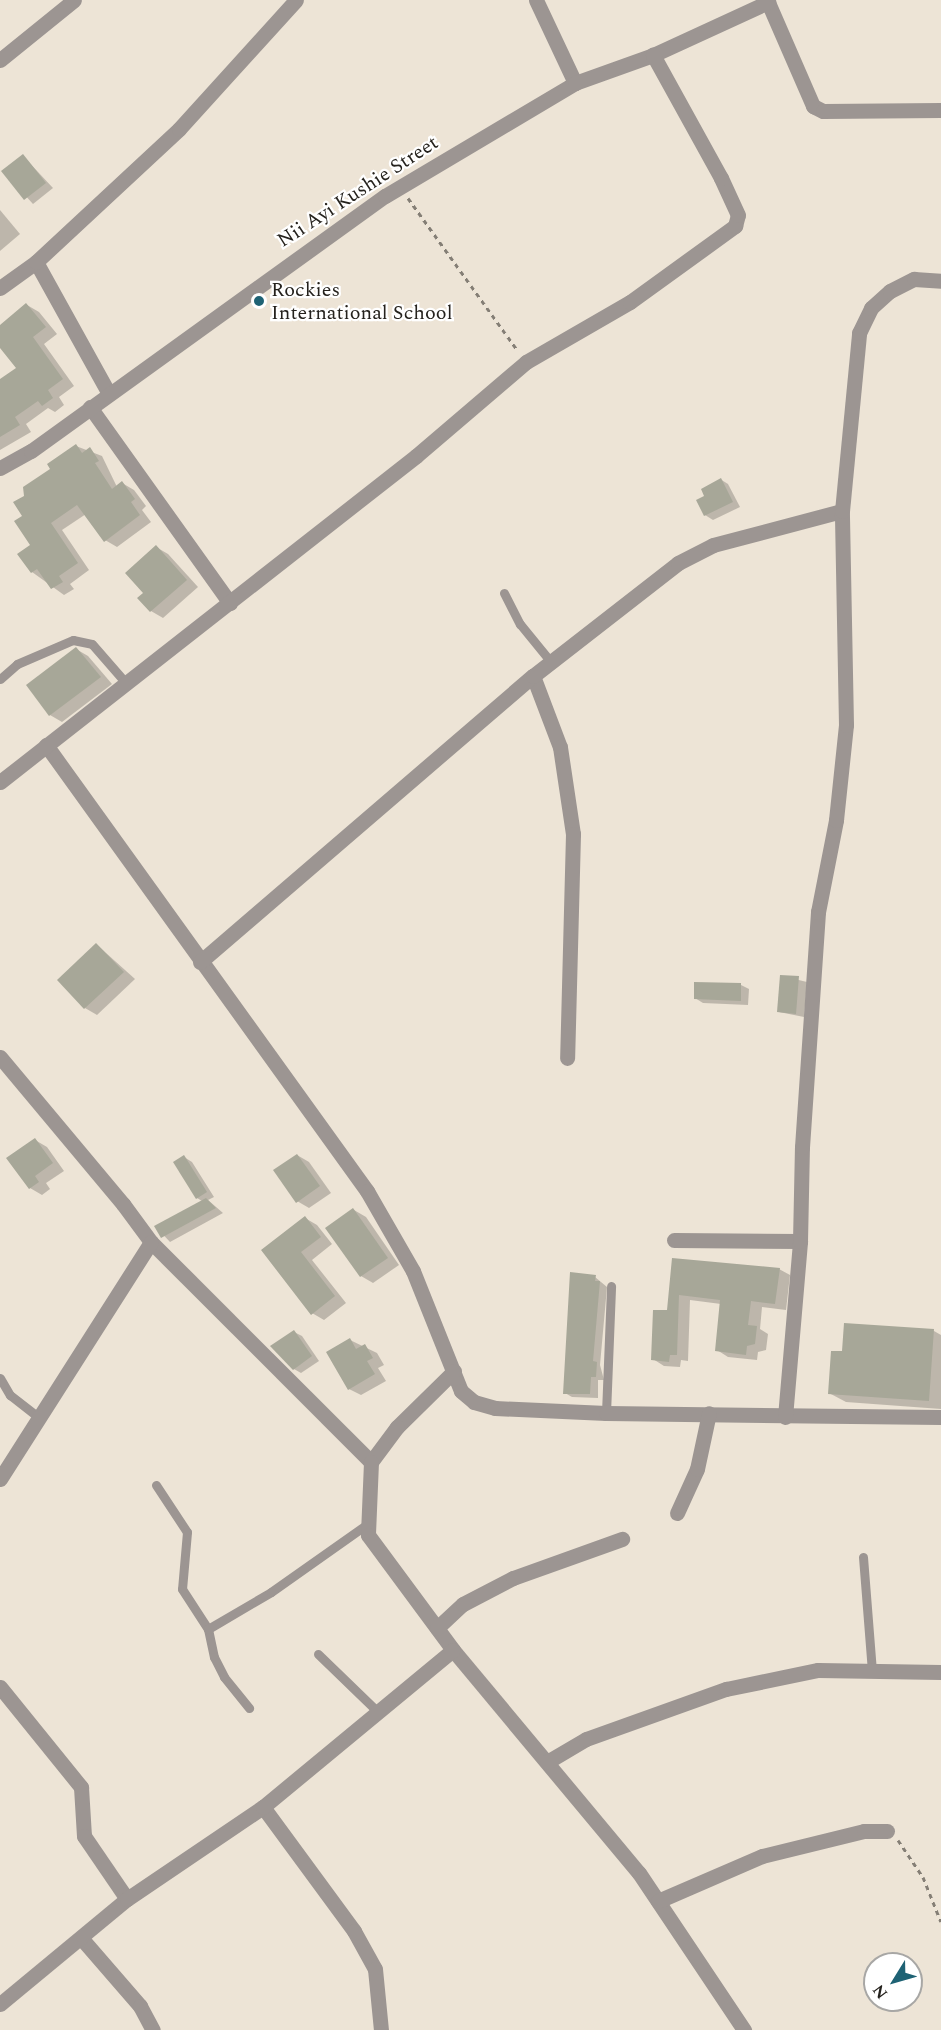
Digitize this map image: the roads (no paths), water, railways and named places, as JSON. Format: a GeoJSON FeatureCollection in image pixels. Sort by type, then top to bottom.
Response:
{"type":"FeatureCollection","features":[{"type":"Feature","properties":{"kind":"street"},"geometry":{"type":"LineString","coordinates":[[0,60],[74,0]]}},
{"type":"Feature","properties":{"kind":"street"},"geometry":{"type":"LineString","coordinates":[[0,288],[36,262],[179,129],[296,0]]}},
{"type":"Feature","properties":{"kind":"street"},"geometry":{"type":"LineString","coordinates":[[536,0],[575,83]]}},
{"type":"Feature","properties":{"kind":"street"},"geometry":{"type":"LineString","coordinates":[[767,1],[813,106],[823,111],[941,110]]}},
{"type":"Feature","properties":{"kind":"street","name":"Nii Ayi Kushie Street"},"geometry":{"type":"LineString","coordinates":[[0,468],[31,451],[108,392],[400,187],[575,83],[653,55],[767,1]]}},
{"type":"Feature","properties":{"kind":"street"},"geometry":{"type":"LineString","coordinates":[[0,782],[231,603],[526,362],[630,302],[735,226],[738,215],[721,178],[653,55]]}},
{"type":"Feature","properties":{"kind":"street"},"geometry":{"type":"LineString","coordinates":[[36,262],[108,392]]}},
{"type":"Feature","properties":{"kind":"street"},"geometry":{"type":"LineString","coordinates":[[785,1417],[800,1241],[802,1147],[818,912],[836,820],[846,725],[842,511],[859,333],[871,308],[890,291],[914,279],[941,281]]}},
{"type":"Feature","properties":{"kind":"street"},"geometry":{"type":"LineString","coordinates":[[90,407],[231,603]]}},
{"type":"Feature","properties":{"kind":"street"},"geometry":{"type":"LineString","coordinates":[[200,962],[533,676],[678,563],[713,545],[842,511]]}},
{"type":"Feature","properties":{"kind":"street"},"geometry":{"type":"LineString","coordinates":[[533,676],[560,747],[573,834],[567,1058]]}},
{"type":"Feature","properties":{"kind":"street"},"geometry":{"type":"LineString","coordinates":[[46,745],[367,1191],[413,1271],[461,1391],[474,1402],[495,1408],[606,1413],[709,1413],[785,1417],[941,1417]]}},
{"type":"Feature","properties":{"kind":"street"},"geometry":{"type":"LineString","coordinates":[[0,1057],[123,1204],[151,1242],[371,1462]]}},
{"type":"Feature","properties":{"kind":"street"},"geometry":{"type":"LineString","coordinates":[[674,1240],[800,1241]]}},
{"type":"Feature","properties":{"kind":"street"},"geometry":{"type":"LineString","coordinates":[[0,1479],[151,1242]]}},
{"type":"Feature","properties":{"kind":"street"},"geometry":{"type":"LineString","coordinates":[[453,1371],[397,1427],[371,1462],[366,1525],[373,1543],[453,1650],[547,1762],[658,1901],[744,2030]]}},
{"type":"Feature","properties":{"kind":"street"},"geometry":{"type":"LineString","coordinates":[[677,1513],[697,1469],[709,1413]]}},
{"type":"Feature","properties":{"kind":"street"},"geometry":{"type":"LineString","coordinates":[[436,1628],[463,1604],[513,1578],[622,1539]]}},
{"type":"Feature","properties":{"kind":"street"},"geometry":{"type":"LineString","coordinates":[[0,2004],[128,1899],[263,1807],[453,1650]]}},
{"type":"Feature","properties":{"kind":"street"},"geometry":{"type":"LineString","coordinates":[[547,1762],[586,1740],[726,1689],[818,1670],[941,1672]]}},
{"type":"Feature","properties":{"kind":"street"},"geometry":{"type":"LineString","coordinates":[[0,1687],[81,1787],[84,1836],[128,1899]]}},
{"type":"Feature","properties":{"kind":"street"},"geometry":{"type":"LineString","coordinates":[[263,1807],[354,1931],[375,1969],[381,2030]]}},
{"type":"Feature","properties":{"kind":"street"},"geometry":{"type":"LineString","coordinates":[[658,1901],[762,1856],[864,1831],[887,1831]]}},
{"type":"Feature","properties":{"kind":"street"},"geometry":{"type":"LineString","coordinates":[[82,1939],[140,2006],[153,2030]]}},
{"type":"Feature","properties":{"kind":"lane"},"geometry":{"type":"LineString","coordinates":[[504,593],[520,624],[551,662]]}},
{"type":"Feature","properties":{"kind":"lane"},"geometry":{"type":"LineString","coordinates":[[0,679],[17,664],[73,640],[92,644],[126,683]]}},
{"type":"Feature","properties":{"kind":"lane"},"geometry":{"type":"LineString","coordinates":[[606,1413],[611,1286]]}},
{"type":"Feature","properties":{"kind":"lane"},"geometry":{"type":"LineString","coordinates":[[0,1378],[10,1395],[38,1417]]}},
{"type":"Feature","properties":{"kind":"lane"},"geometry":{"type":"LineString","coordinates":[[156,1485],[184,1525],[182,1588],[208,1629],[219,1667],[249,1708]]}},
{"type":"Feature","properties":{"kind":"lane"},"geometry":{"type":"LineString","coordinates":[[208,1629],[271,1592],[366,1525]]}},
{"type":"Feature","properties":{"kind":"lane"},"geometry":{"type":"LineString","coordinates":[[863,1557],[872,1671]]}},
{"type":"Feature","properties":{"kind":"lane"},"geometry":{"type":"LineString","coordinates":[[318,1654],[378,1712]]}},
{"type":"Feature","properties":{"kind":"place","name":"Rockies International School"},"geometry":{"type":"Point","coordinates":[259,301]}}]}
